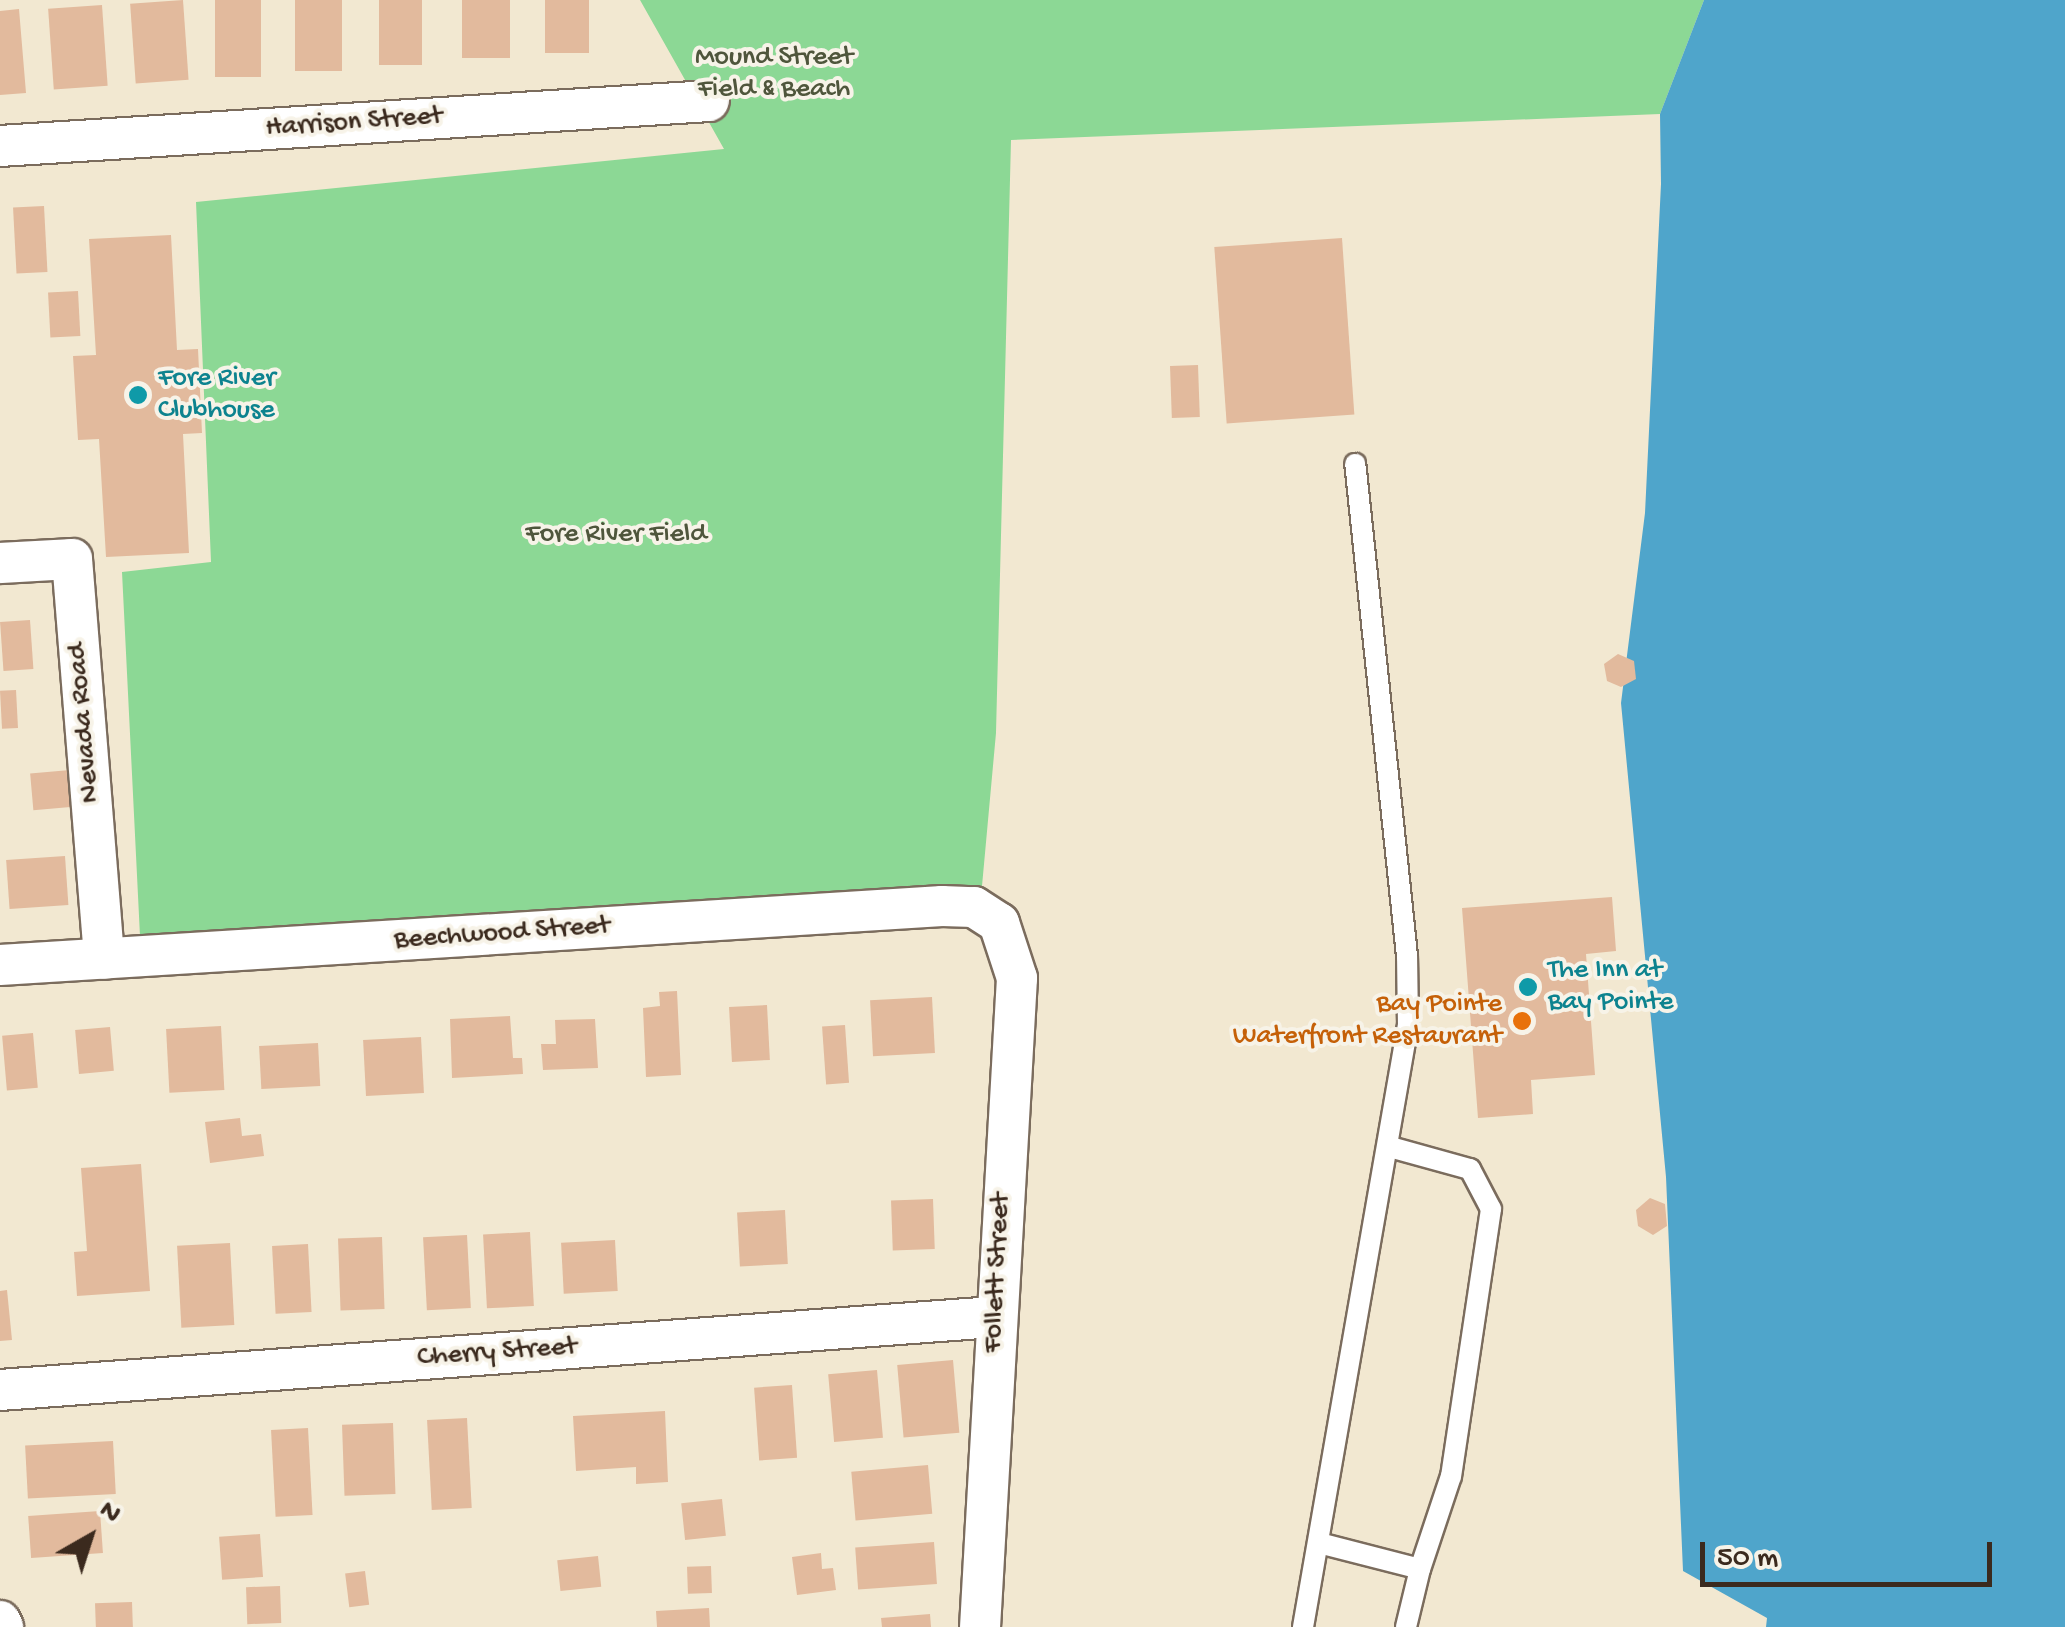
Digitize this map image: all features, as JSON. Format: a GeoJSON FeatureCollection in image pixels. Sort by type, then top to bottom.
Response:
{"type":"FeatureCollection","features":[{"type":"Feature","properties":{"kind":"street","name":"Harrison Street"},"geometry":{"type":"LineString","coordinates":[[0,146],[709,101]]}},
{"type":"Feature","properties":{"kind":"street","name":"Nevada Road"},"geometry":{"type":"LineString","coordinates":[[0,564],[72,559],[104,960]]}},
{"type":"Feature","properties":{"kind":"street","name":"Beechwood Street"},"geometry":{"type":"LineString","coordinates":[[0,965],[942,906],[974,907],[998,923]]}},
{"type":"Feature","properties":{"kind":"street","name":"Follett Street"},"geometry":{"type":"LineString","coordinates":[[980,1627],[994,1317],[1017,978],[998,923]]}},
{"type":"Feature","properties":{"kind":"street","name":"Cherry Street"},"geometry":{"type":"LineString","coordinates":[[0,1390],[994,1317]]}},
{"type":"Feature","properties":{"kind":"lane"},"geometry":{"type":"LineString","coordinates":[[1303,1627],[1390,1147],[1408,1026],[1408,956],[1355,464]]}},
{"type":"Feature","properties":{"kind":"lane"},"geometry":{"type":"LineString","coordinates":[[1390,1147],[1470,1169],[1491,1209],[1451,1476],[1420,1569],[1406,1627]]}},
{"type":"Feature","properties":{"kind":"lane"},"geometry":{"type":"LineString","coordinates":[[1319,1543],[1420,1569]]}},
{"type":"Feature","properties":{"kind":"green space","name":"Fore River Field"},"geometry":{"type":"Polygon","coordinates":[[[640,0],[1704,0],[1660,114],[1011,140],[996,733],[982,886],[140,936],[122,572],[211,562],[196,202],[724,149],[640,0]]]}},
{"type":"Feature","properties":{"kind":"water"},"geometry":{"type":"Polygon","coordinates":[[[1704,0],[2065,0],[2065,1627],[1766,1627],[1767,1618],[1683,1571],[1666,1177],[1621,703],[1645,513],[1661,184],[1660,114],[1704,0]]]}},
{"type":"Feature","properties":{"kind":"building"},"geometry":{"type":"Polygon","coordinates":[[[183,0],[189,80],[136,84],[130,4],[183,0]]]}},
{"type":"Feature","properties":{"kind":"building"},"geometry":{"type":"Polygon","coordinates":[[[215,0],[261,0],[261,77],[215,77],[215,0]]]}},
{"type":"Feature","properties":{"kind":"building"},"geometry":{"type":"Polygon","coordinates":[[[295,0],[342,0],[342,71],[295,71],[295,0]]]}},
{"type":"Feature","properties":{"kind":"building"},"geometry":{"type":"Polygon","coordinates":[[[379,0],[422,0],[422,65],[379,65],[379,0]]]}},
{"type":"Feature","properties":{"kind":"building"},"geometry":{"type":"Polygon","coordinates":[[[462,0],[510,0],[510,58],[462,58],[462,0]]]}},
{"type":"Feature","properties":{"kind":"building"},"geometry":{"type":"Polygon","coordinates":[[[545,0],[589,0],[589,53],[545,53],[545,0]]]}},
{"type":"Feature","properties":{"kind":"building"},"geometry":{"type":"Polygon","coordinates":[[[102,5],[108,86],[54,90],[48,9],[102,5]]]}},
{"type":"Feature","properties":{"kind":"building"},"geometry":{"type":"Polygon","coordinates":[[[19,9],[26,93],[0,95],[0,11],[19,9]]]}},
{"type":"Feature","properties":{"kind":"building"},"geometry":{"type":"Polygon","coordinates":[[[44,206],[47,272],[16,274],[13,208],[44,206]]]}},
{"type":"Feature","properties":{"kind":"building","name":"Fore River Clubhouse"},"geometry":{"type":"Polygon","coordinates":[[[171,235],[177,350],[198,349],[202,433],[183,434],[189,553],[106,557],[99,439],[78,440],[73,356],[96,355],[89,239],[171,235]]]}},
{"type":"Feature","properties":{"kind":"building"},"geometry":{"type":"Polygon","coordinates":[[[1342,238],[1354,415],[1227,423],[1214,247],[1342,238]]]}},
{"type":"Feature","properties":{"kind":"building"},"geometry":{"type":"Polygon","coordinates":[[[78,291],[80,336],[50,338],[48,293],[78,291]]]}},
{"type":"Feature","properties":{"kind":"building"},"geometry":{"type":"Polygon","coordinates":[[[1198,365],[1200,417],[1172,418],[1170,366],[1198,365]]]}},
{"type":"Feature","properties":{"kind":"building"},"geometry":{"type":"Polygon","coordinates":[[[30,620],[33,669],[3,671],[0,622],[30,620]]]}},
{"type":"Feature","properties":{"kind":"building"},"geometry":{"type":"Polygon","coordinates":[[[1618,654],[1634,661],[1636,679],[1621,687],[1607,681],[1604,664],[1618,654]]]}},
{"type":"Feature","properties":{"kind":"building"},"geometry":{"type":"Polygon","coordinates":[[[16,690],[18,728],[2,729],[0,691],[16,690]]]}},
{"type":"Feature","properties":{"kind":"building"},"geometry":{"type":"Polygon","coordinates":[[[70,770],[73,807],[33,810],[30,773],[70,770]]]}},
{"type":"Feature","properties":{"kind":"building"},"geometry":{"type":"Polygon","coordinates":[[[65,856],[68,905],[10,909],[6,860],[65,856]]]}},
{"type":"Feature","properties":{"kind":"building","name":"The Inn at Bay Pointe"},"geometry":{"type":"Polygon","coordinates":[[[1612,897],[1616,951],[1586,954],[1595,1075],[1531,1080],[1533,1114],[1478,1118],[1462,908],[1612,897]]]}},
{"type":"Feature","properties":{"kind":"building"},"geometry":{"type":"Polygon","coordinates":[[[677,991],[681,1075],[646,1077],[643,1008],[660,1006],[659,992],[677,991]]]}},
{"type":"Feature","properties":{"kind":"building"},"geometry":{"type":"Polygon","coordinates":[[[932,997],[935,1053],[873,1056],[870,1000],[932,997]]]}},
{"type":"Feature","properties":{"kind":"building"},"geometry":{"type":"Polygon","coordinates":[[[767,1005],[770,1060],[732,1062],[729,1007],[767,1005]]]}},
{"type":"Feature","properties":{"kind":"building"},"geometry":{"type":"Polygon","coordinates":[[[510,1016],[513,1058],[522,1058],[523,1074],[452,1078],[450,1019],[510,1016]]]}},
{"type":"Feature","properties":{"kind":"building"},"geometry":{"type":"Polygon","coordinates":[[[595,1019],[598,1068],[543,1070],[541,1044],[556,1044],[555,1020],[595,1019]]]}},
{"type":"Feature","properties":{"kind":"building"},"geometry":{"type":"Polygon","coordinates":[[[845,1025],[849,1083],[826,1084],[822,1027],[845,1025]]]}},
{"type":"Feature","properties":{"kind":"building"},"geometry":{"type":"Polygon","coordinates":[[[221,1026],[224,1090],[169,1093],[166,1029],[221,1026]]]}},
{"type":"Feature","properties":{"kind":"building"},"geometry":{"type":"Polygon","coordinates":[[[110,1027],[114,1071],[79,1074],[75,1030],[110,1027]]]}},
{"type":"Feature","properties":{"kind":"building"},"geometry":{"type":"Polygon","coordinates":[[[33,1033],[38,1088],[7,1090],[2,1036],[33,1033]]]}},
{"type":"Feature","properties":{"kind":"building"},"geometry":{"type":"Polygon","coordinates":[[[421,1037],[424,1093],[366,1096],[363,1040],[421,1037]]]}},
{"type":"Feature","properties":{"kind":"building"},"geometry":{"type":"Polygon","coordinates":[[[318,1043],[320,1086],[261,1089],[259,1046],[318,1043]]]}},
{"type":"Feature","properties":{"kind":"building"},"geometry":{"type":"Polygon","coordinates":[[[240,1118],[242,1136],[261,1134],[264,1156],[210,1163],[205,1122],[240,1118]]]}},
{"type":"Feature","properties":{"kind":"building"},"geometry":{"type":"Polygon","coordinates":[[[141,1164],[150,1291],[77,1296],[74,1252],[87,1251],[81,1168],[141,1164]]]}},
{"type":"Feature","properties":{"kind":"building"},"geometry":{"type":"Polygon","coordinates":[[[1650,1198],[1665,1204],[1667,1226],[1653,1235],[1638,1226],[1636,1210],[1650,1198]]]}},
{"type":"Feature","properties":{"kind":"building"},"geometry":{"type":"Polygon","coordinates":[[[933,1199],[935,1249],[893,1250],[891,1200],[933,1199]]]}},
{"type":"Feature","properties":{"kind":"building"},"geometry":{"type":"Polygon","coordinates":[[[785,1210],[788,1264],[740,1266],[737,1213],[785,1210]]]}},
{"type":"Feature","properties":{"kind":"building"},"geometry":{"type":"Polygon","coordinates":[[[530,1232],[534,1306],[487,1308],[483,1234],[530,1232]]]}},
{"type":"Feature","properties":{"kind":"building"},"geometry":{"type":"Polygon","coordinates":[[[467,1235],[471,1308],[427,1310],[423,1237],[467,1235]]]}},
{"type":"Feature","properties":{"kind":"building"},"geometry":{"type":"Polygon","coordinates":[[[382,1237],[385,1309],[341,1310],[338,1239],[382,1237]]]}},
{"type":"Feature","properties":{"kind":"building"},"geometry":{"type":"Polygon","coordinates":[[[615,1240],[618,1291],[564,1294],[561,1243],[615,1240]]]}},
{"type":"Feature","properties":{"kind":"building"},"geometry":{"type":"Polygon","coordinates":[[[230,1243],[234,1325],[181,1328],[177,1246],[230,1243]]]}},
{"type":"Feature","properties":{"kind":"building"},"geometry":{"type":"Polygon","coordinates":[[[308,1244],[312,1312],[276,1314],[272,1246],[308,1244]]]}},
{"type":"Feature","properties":{"kind":"building"},"geometry":{"type":"Polygon","coordinates":[[[7,1290],[12,1340],[0,1341],[0,1291],[7,1290]]]}},
{"type":"Feature","properties":{"kind":"building"},"geometry":{"type":"Polygon","coordinates":[[[953,1360],[959,1433],[904,1438],[897,1365],[953,1360]]]}},
{"type":"Feature","properties":{"kind":"building"},"geometry":{"type":"Polygon","coordinates":[[[877,1370],[883,1438],[834,1442],[828,1374],[877,1370]]]}},
{"type":"Feature","properties":{"kind":"building"},"geometry":{"type":"Polygon","coordinates":[[[792,1385],[797,1458],[759,1460],[754,1388],[792,1385]]]}},
{"type":"Feature","properties":{"kind":"building"},"geometry":{"type":"Polygon","coordinates":[[[665,1411],[668,1482],[636,1484],[636,1467],[576,1471],[573,1416],[665,1411]]]}},
{"type":"Feature","properties":{"kind":"building"},"geometry":{"type":"Polygon","coordinates":[[[467,1418],[472,1508],[432,1510],[427,1420],[467,1418]]]}},
{"type":"Feature","properties":{"kind":"building"},"geometry":{"type":"Polygon","coordinates":[[[393,1423],[395,1494],[345,1496],[342,1425],[393,1423]]]}},
{"type":"Feature","properties":{"kind":"building"},"geometry":{"type":"Polygon","coordinates":[[[308,1428],[313,1515],[276,1517],[271,1430],[308,1428]]]}},
{"type":"Feature","properties":{"kind":"building"},"geometry":{"type":"Polygon","coordinates":[[[113,1441],[116,1494],[28,1499],[25,1446],[113,1441]]]}},
{"type":"Feature","properties":{"kind":"building"},"geometry":{"type":"Polygon","coordinates":[[[928,1465],[932,1514],[856,1521],[851,1472],[928,1465]]]}},
{"type":"Feature","properties":{"kind":"building"},"geometry":{"type":"Polygon","coordinates":[[[722,1499],[726,1536],[685,1540],[681,1503],[722,1499]]]}},
{"type":"Feature","properties":{"kind":"building"},"geometry":{"type":"Polygon","coordinates":[[[100,1511],[103,1553],[31,1558],[28,1516],[100,1511]]]}},
{"type":"Feature","properties":{"kind":"building"},"geometry":{"type":"Polygon","coordinates":[[[260,1534],[263,1577],[222,1580],[219,1537],[260,1534]]]}},
{"type":"Feature","properties":{"kind":"building"},"geometry":{"type":"Polygon","coordinates":[[[934,1542],[937,1584],[858,1589],[855,1548],[934,1542]]]}},
{"type":"Feature","properties":{"kind":"building"},"geometry":{"type":"Polygon","coordinates":[[[821,1553],[822,1569],[833,1568],[836,1590],[797,1595],[792,1557],[821,1553]]]}},
{"type":"Feature","properties":{"kind":"building"},"geometry":{"type":"Polygon","coordinates":[[[598,1556],[601,1587],[560,1591],[557,1560],[598,1556]]]}},
{"type":"Feature","properties":{"kind":"building"},"geometry":{"type":"Polygon","coordinates":[[[711,1566],[712,1593],[688,1594],[687,1567],[711,1566]]]}},
{"type":"Feature","properties":{"kind":"building"},"geometry":{"type":"Polygon","coordinates":[[[365,1571],[369,1605],[349,1607],[345,1573],[365,1571]]]}},
{"type":"Feature","properties":{"kind":"building"},"geometry":{"type":"Polygon","coordinates":[[[280,1586],[281,1623],[247,1624],[246,1587],[280,1586]]]}},
{"type":"Feature","properties":{"kind":"building"},"geometry":{"type":"Polygon","coordinates":[[[132,1602],[133,1627],[96,1627],[95,1603],[132,1602]]]}},
{"type":"Feature","properties":{"kind":"building"},"geometry":{"type":"Polygon","coordinates":[[[709,1608],[710,1627],[657,1627],[656,1611],[709,1608]]]}},
{"type":"Feature","properties":{"kind":"building"},"geometry":{"type":"Polygon","coordinates":[[[930,1614],[931,1627],[882,1627],[881,1618],[930,1614]]]}},
{"type":"Feature","properties":{"kind":"place","name":"Fore River Clubhouse"},"geometry":{"type":"Point","coordinates":[138,395]}},
{"type":"Feature","properties":{"kind":"place","name":"The Inn at Bay Pointe"},"geometry":{"type":"Point","coordinates":[1528,987]}},
{"type":"Feature","properties":{"kind":"place","name":"Bay Pointe Waterfront Restaurant"},"geometry":{"type":"Point","coordinates":[1522,1021]}},
{"type":"Feature","properties":{"kind":"park label","name":"Mound Street Field & Beach"},"geometry":{"type":"Point","coordinates":[774,74]}}]}
